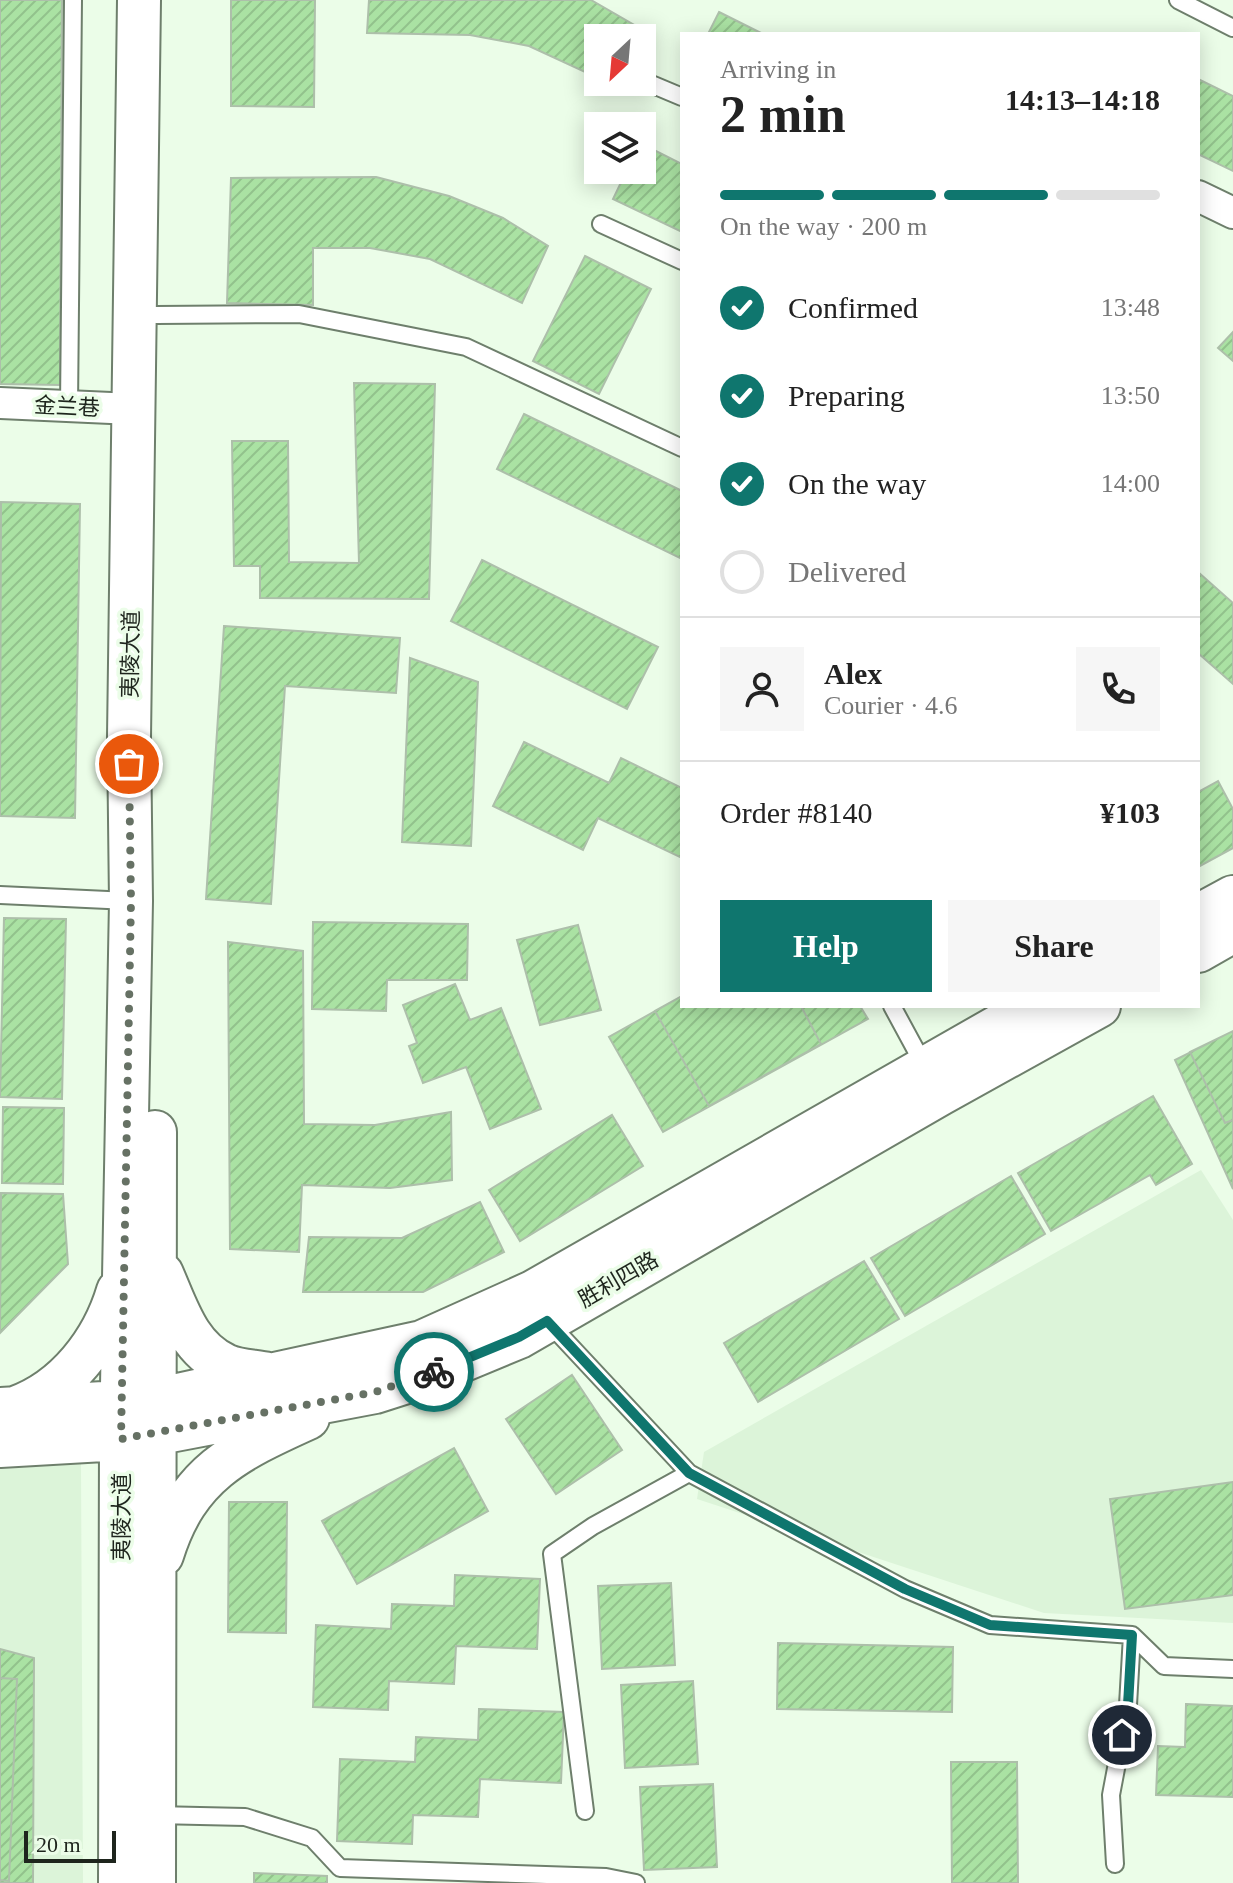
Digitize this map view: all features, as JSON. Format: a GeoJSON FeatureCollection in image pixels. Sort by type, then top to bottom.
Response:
{"type":"FeatureCollection","features":[{"type":"Feature","properties":{"kind":"main road","name":"夷陵大道"},"geometry":{"type":"LineString","coordinates":[[139,0],[129,737],[140,1262]]}},
{"type":"Feature","properties":{"kind":"main road","name":"夷陵大道"},"geometry":{"type":"LineString","coordinates":[[154,1883],[155,1587],[138,1419],[160,0]]}},
{"type":"Feature","properties":{"kind":"main road"},"geometry":{"type":"LineString","coordinates":[[1200,915],[1233,897]]}},
{"type":"Feature","properties":{"kind":"main road"},"geometry":{"type":"LineString","coordinates":[[1200,950],[1233,931]]}},
{"type":"Feature","properties":{"kind":"main road","name":"胜利四路"},"geometry":{"type":"LineString","coordinates":[[138,1419],[277,1375],[422,1342],[533,1292],[1030,1008]]}},
{"type":"Feature","properties":{"kind":"main road","name":"胜利四路"},"geometry":{"type":"LineString","coordinates":[[7,1427],[138,1419],[357,1395],[425,1376],[519,1337],[1095,1008]]}},
{"type":"Feature","properties":{"kind":"main road"},"geometry":{"type":"LineString","coordinates":[[121,1536],[112,1504],[92,1475],[71,1460],[49,1452],[7,1427],[81,1361],[98,1339],[140,1262],[202,1350],[226,1366],[277,1375]]}},
{"type":"Feature","properties":{"kind":"main road"},"geometry":{"type":"LineString","coordinates":[[155,1587],[170,1530],[190,1493],[208,1474],[290,1426],[357,1395]]}},
{"type":"Feature","properties":{"kind":"main road","name":"夷陵大道"},"geometry":{"type":"LineString","coordinates":[[120,1883],[121,1536],[138,1419]]}},
{"type":"Feature","properties":{"kind":"street"},"geometry":{"type":"LineString","coordinates":[[1200,197],[1233,213]]}},
{"type":"Feature","properties":{"kind":"street","name":"金兰巷"},"geometry":{"type":"LineString","coordinates":[[0,403],[133,409]]}},
{"type":"Feature","properties":{"kind":"lane"},"geometry":{"type":"LineString","coordinates":[[69,406],[73,0]]}},
{"type":"Feature","properties":{"kind":"lane"},"geometry":{"type":"LineString","coordinates":[[1178,0],[1233,28]]}},
{"type":"Feature","properties":{"kind":"lane"},"geometry":{"type":"LineString","coordinates":[[656,86],[680,96]]}},
{"type":"Feature","properties":{"kind":"lane"},"geometry":{"type":"LineString","coordinates":[[601,224],[680,260]]}},
{"type":"Feature","properties":{"kind":"lane"},"geometry":{"type":"LineString","coordinates":[[156,315],[299,314],[466,347],[680,447]]}},
{"type":"Feature","properties":{"kind":"lane"},"geometry":{"type":"LineString","coordinates":[[0,895],[131,901]]}},
{"type":"Feature","properties":{"kind":"lane"},"geometry":{"type":"LineString","coordinates":[[893,1008],[925,1067]]}},
{"type":"Feature","properties":{"kind":"lane"},"geometry":{"type":"LineString","coordinates":[[547,1321],[689,1473],[905,1589],[990,1625],[1132,1635],[1164,1666],[1233,1669]]}},
{"type":"Feature","properties":{"kind":"lane"},"geometry":{"type":"LineString","coordinates":[[585,1811],[552,1554],[593,1526],[689,1473]]}},
{"type":"Feature","properties":{"kind":"lane"},"geometry":{"type":"LineString","coordinates":[[1115,1864],[1111,1795],[1128,1705],[1132,1635]]}},
{"type":"Feature","properties":{"kind":"lane"},"geometry":{"type":"LineString","coordinates":[[155,1815],[245,1817],[312,1838],[340,1875],[606,1877],[636,1883]]}},
{"type":"Feature","properties":{"kind":"shaded area"},"geometry":{"type":"Polygon","coordinates":[[[1201,1170],[1233,1220],[1233,1623],[1044,1613],[697,1499],[704,1452],[1201,1170]]]}},
{"type":"Feature","properties":{"kind":"shaded area"},"geometry":{"type":"Polygon","coordinates":[[[81,1464],[83,1883],[0,1883],[0,1469],[81,1464]]]}},
{"type":"Feature","properties":{"kind":"building"},"geometry":{"type":"Polygon","coordinates":[[[0,0],[62,0],[60,385],[0,384],[0,0]]]}},
{"type":"Feature","properties":{"kind":"building"},"geometry":{"type":"Polygon","coordinates":[[[231,0],[315,0],[314,107],[231,106],[231,0]]]}},
{"type":"Feature","properties":{"kind":"building"},"geometry":{"type":"Polygon","coordinates":[[[369,0],[591,0],[632,24],[584,24],[584,72],[529,46],[470,35],[367,33],[369,0]]]}},
{"type":"Feature","properties":{"kind":"building"},"geometry":{"type":"Polygon","coordinates":[[[719,12],[759,32],[709,32],[719,12]]]}},
{"type":"Feature","properties":{"kind":"building"},"geometry":{"type":"Polygon","coordinates":[[[1200,80],[1233,96],[1233,171],[1200,155],[1200,80]]]}},
{"type":"Feature","properties":{"kind":"building"},"geometry":{"type":"Polygon","coordinates":[[[656,151],[680,163],[680,231],[613,199],[620,184],[656,184],[656,151]]]}},
{"type":"Feature","properties":{"kind":"building"},"geometry":{"type":"Polygon","coordinates":[[[376,177],[449,196],[503,218],[548,246],[522,303],[430,259],[370,248],[313,248],[313,305],[227,303],[231,178],[376,177]]]}},
{"type":"Feature","properties":{"kind":"building"},"geometry":{"type":"Polygon","coordinates":[[[585,256],[651,289],[599,394],[533,361],[585,256]]]}},
{"type":"Feature","properties":{"kind":"building"},"geometry":{"type":"Polygon","coordinates":[[[1233,332],[1233,361],[1218,348],[1233,332]]]}},
{"type":"Feature","properties":{"kind":"building"},"geometry":{"type":"Polygon","coordinates":[[[354,383],[435,384],[429,599],[260,598],[260,566],[234,566],[232,441],[288,441],[289,562],[359,563],[354,383]]]}},
{"type":"Feature","properties":{"kind":"building"},"geometry":{"type":"Polygon","coordinates":[[[524,414],[680,490],[680,558],[497,469],[524,414]]]}},
{"type":"Feature","properties":{"kind":"building"},"geometry":{"type":"Polygon","coordinates":[[[1,502],[80,504],[75,818],[0,816],[1,502]]]}},
{"type":"Feature","properties":{"kind":"building"},"geometry":{"type":"Polygon","coordinates":[[[482,560],[658,647],[627,709],[451,621],[482,560]]]}},
{"type":"Feature","properties":{"kind":"building"},"geometry":{"type":"Polygon","coordinates":[[[1200,574],[1233,603],[1233,684],[1200,655],[1200,574]]]}},
{"type":"Feature","properties":{"kind":"building"},"geometry":{"type":"Polygon","coordinates":[[[224,626],[400,638],[396,693],[285,686],[271,904],[206,899],[224,626]]]}},
{"type":"Feature","properties":{"kind":"building"},"geometry":{"type":"Polygon","coordinates":[[[410,658],[478,682],[471,846],[402,842],[410,658]]]}},
{"type":"Feature","properties":{"kind":"building"},"geometry":{"type":"Polygon","coordinates":[[[524,742],[609,783],[621,758],[680,787],[680,857],[598,818],[583,850],[493,806],[524,742]]]}},
{"type":"Feature","properties":{"kind":"building"},"geometry":{"type":"Polygon","coordinates":[[[1218,781],[1233,809],[1233,848],[1200,866],[1200,791],[1218,781]]]}},
{"type":"Feature","properties":{"kind":"building"},"geometry":{"type":"Polygon","coordinates":[[[4,918],[66,919],[62,1099],[0,1097],[4,918]]]}},
{"type":"Feature","properties":{"kind":"building"},"geometry":{"type":"Polygon","coordinates":[[[313,922],[468,924],[467,980],[387,980],[386,1011],[312,1009],[313,922]]]}},
{"type":"Feature","properties":{"kind":"building"},"geometry":{"type":"Polygon","coordinates":[[[578,925],[601,1010],[540,1025],[517,940],[578,925]]]}},
{"type":"Feature","properties":{"kind":"building"},"geometry":{"type":"Polygon","coordinates":[[[228,942],[303,951],[304,1124],[375,1125],[451,1112],[452,1180],[390,1188],[302,1185],[299,1252],[230,1249],[228,942]]]}},
{"type":"Feature","properties":{"kind":"building"},"geometry":{"type":"Polygon","coordinates":[[[455,984],[470,1020],[501,1008],[541,1109],[490,1129],[466,1067],[423,1083],[409,1046],[417,1043],[403,1005],[455,984]]]}},
{"type":"Feature","properties":{"kind":"building"},"geometry":{"type":"Polygon","coordinates":[[[680,997],[680,1008],[861,1008],[868,1019],[663,1132],[609,1037],[680,997]]]}},
{"type":"Feature","properties":{"kind":"building"},"geometry":{"type":"Polygon","coordinates":[[[680,997],[680,1008],[802,1008],[821,1044],[709,1106],[655,1011],[680,997]]]}},
{"type":"Feature","properties":{"kind":"building"},"geometry":{"type":"Polygon","coordinates":[[[1233,1031],[1233,1189],[1175,1060],[1233,1031]]]}},
{"type":"Feature","properties":{"kind":"building"},"geometry":{"type":"Polygon","coordinates":[[[1233,1031],[1233,1120],[1225,1123],[1190,1052],[1233,1031]]]}},
{"type":"Feature","properties":{"kind":"building"},"geometry":{"type":"Polygon","coordinates":[[[1153,1096],[1192,1164],[1156,1185],[1150,1175],[1051,1231],[1018,1173],[1153,1096]]]}},
{"type":"Feature","properties":{"kind":"building"},"geometry":{"type":"Polygon","coordinates":[[[3,1107],[64,1108],[63,1184],[2,1183],[3,1107]]]}},
{"type":"Feature","properties":{"kind":"building"},"geometry":{"type":"Polygon","coordinates":[[[612,1115],[643,1166],[520,1241],[489,1190],[612,1115]]]}},
{"type":"Feature","properties":{"kind":"building"},"geometry":{"type":"Polygon","coordinates":[[[1011,1176],[1045,1234],[905,1316],[871,1258],[1011,1176]]]}},
{"type":"Feature","properties":{"kind":"building"},"geometry":{"type":"Polygon","coordinates":[[[1,1193],[63,1194],[68,1264],[0,1333],[1,1193]]]}},
{"type":"Feature","properties":{"kind":"building"},"geometry":{"type":"Polygon","coordinates":[[[480,1202],[504,1252],[423,1292],[303,1292],[309,1237],[402,1238],[480,1202]]]}},
{"type":"Feature","properties":{"kind":"building"},"geometry":{"type":"Polygon","coordinates":[[[864,1261],[899,1319],[758,1402],[724,1343],[864,1261]]]}},
{"type":"Feature","properties":{"kind":"building"},"geometry":{"type":"Polygon","coordinates":[[[572,1375],[622,1450],[556,1494],[506,1419],[572,1375]]]}},
{"type":"Feature","properties":{"kind":"building"},"geometry":{"type":"Polygon","coordinates":[[[454,1448],[488,1511],[357,1584],[322,1521],[454,1448]]]}},
{"type":"Feature","properties":{"kind":"building"},"geometry":{"type":"Polygon","coordinates":[[[1233,1482],[1233,1595],[1125,1609],[1110,1499],[1233,1482]]]}},
{"type":"Feature","properties":{"kind":"building"},"geometry":{"type":"Polygon","coordinates":[[[229,1502],[287,1502],[286,1633],[228,1632],[229,1502]]]}},
{"type":"Feature","properties":{"kind":"building"},"geometry":{"type":"Polygon","coordinates":[[[455,1575],[540,1579],[537,1649],[456,1646],[454,1684],[389,1681],[388,1710],[313,1707],[316,1625],[391,1629],[392,1604],[454,1606],[455,1575]]]}},
{"type":"Feature","properties":{"kind":"building"},"geometry":{"type":"Polygon","coordinates":[[[671,1583],[675,1665],[602,1669],[598,1586],[671,1583]]]}},
{"type":"Feature","properties":{"kind":"building"},"geometry":{"type":"Polygon","coordinates":[[[778,1643],[953,1647],[952,1712],[777,1709],[778,1643]]]}},
{"type":"Feature","properties":{"kind":"building"},"geometry":{"type":"Polygon","coordinates":[[[0,1649],[34,1658],[33,1883],[0,1883],[0,1649]]]}},
{"type":"Feature","properties":{"kind":"building"},"geometry":{"type":"Polygon","coordinates":[[[0,1678],[17,1679],[9,1881],[0,1880],[0,1678]]]}},
{"type":"Feature","properties":{"kind":"building"},"geometry":{"type":"Polygon","coordinates":[[[693,1681],[698,1764],[625,1768],[621,1685],[693,1681]]]}},
{"type":"Feature","properties":{"kind":"building"},"geometry":{"type":"Polygon","coordinates":[[[1186,1704],[1233,1706],[1233,1797],[1156,1795],[1158,1746],[1185,1747],[1186,1704]]]}},
{"type":"Feature","properties":{"kind":"building"},"geometry":{"type":"Polygon","coordinates":[[[479,1709],[564,1712],[561,1783],[480,1779],[478,1817],[413,1815],[412,1844],[337,1841],[340,1759],[415,1762],[416,1737],[478,1740],[479,1709]]]}},
{"type":"Feature","properties":{"kind":"building"},"geometry":{"type":"Polygon","coordinates":[[[951,1762],[1017,1762],[1018,1883],[952,1883],[951,1762]]]}},
{"type":"Feature","properties":{"kind":"building"},"geometry":{"type":"Polygon","coordinates":[[[713,1784],[717,1867],[644,1870],[640,1787],[713,1784]]]}},
{"type":"Feature","properties":{"kind":"building"},"geometry":{"type":"Polygon","coordinates":[[[254,1873],[327,1876],[327,1883],[254,1883],[254,1873]]]}},
{"type":"Feature","properties":{"kind":"way so far"},"geometry":{"type":"LineString","coordinates":[[129,764],[131,901],[121,1439],[375,1392],[434,1372]]}},
{"type":"Feature","properties":{"kind":"route"},"geometry":{"type":"LineString","coordinates":[[434,1372],[519,1337],[547,1321],[689,1473],[905,1589],[990,1625],[1132,1635],[1128,1705],[1122,1735]]}}]}
